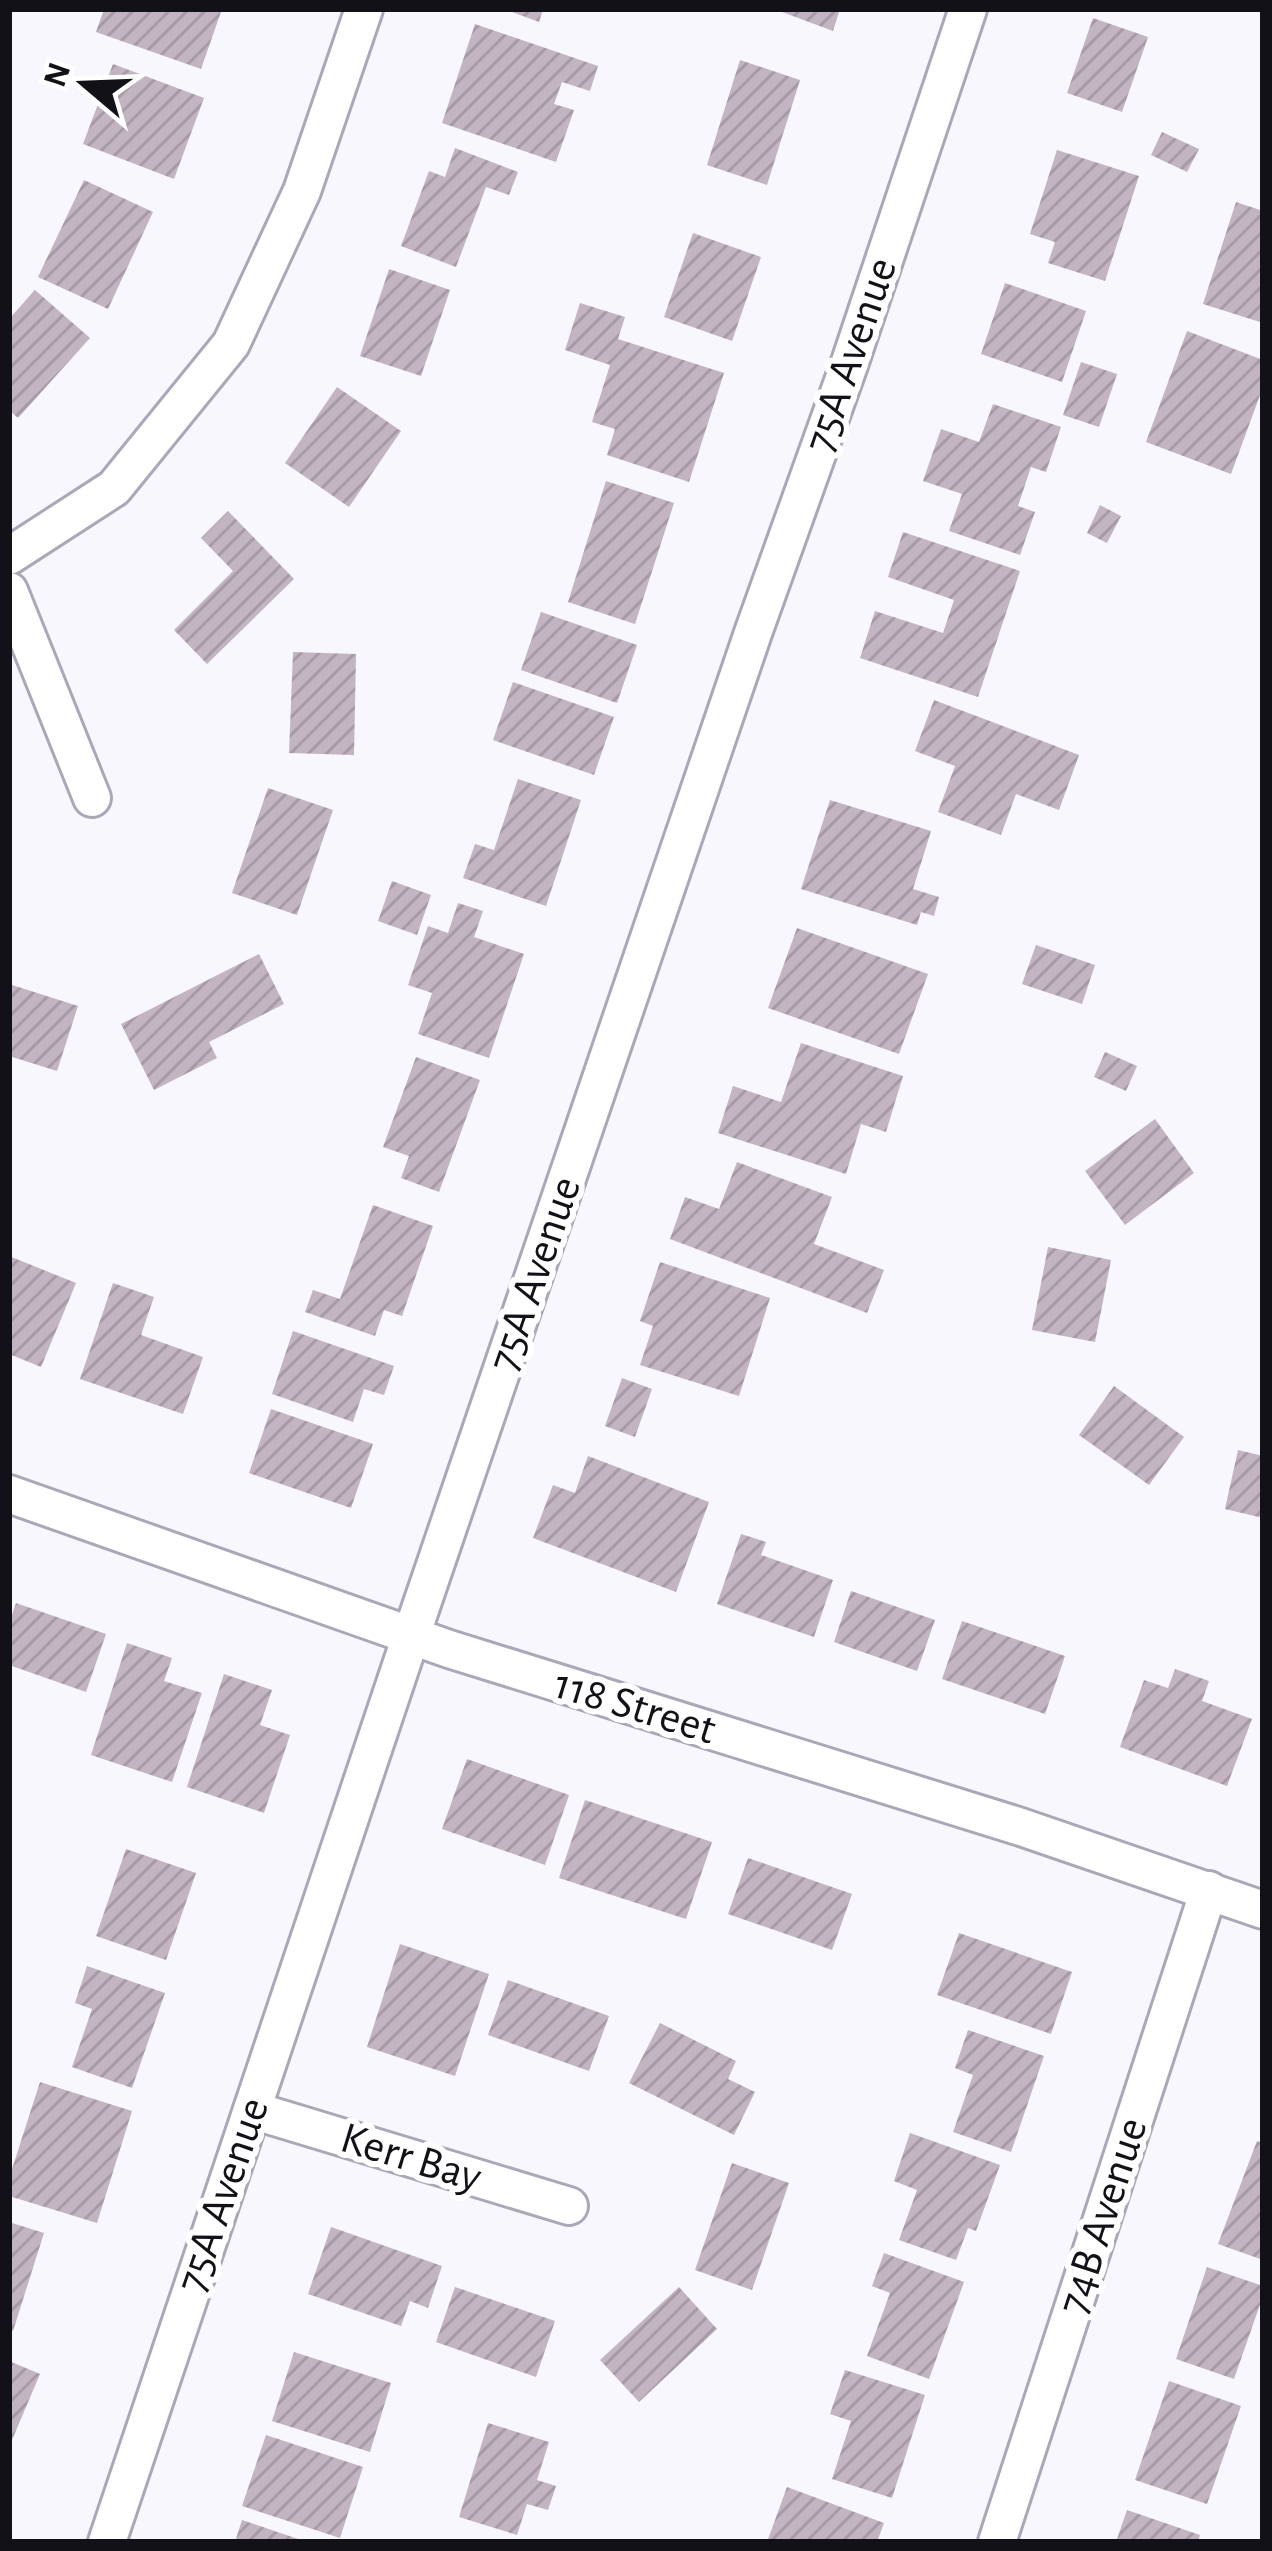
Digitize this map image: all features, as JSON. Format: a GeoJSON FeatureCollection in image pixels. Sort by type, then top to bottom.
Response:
{"type":"FeatureCollection","features":[{"type":"Feature","properties":{"kind":"street"},"geometry":{"type":"LineString","coordinates":[[9,556],[114,488],[231,344],[302,190],[364,9]]}},
{"type":"Feature","properties":{"kind":"street","name":"75A Avenue"},"geometry":{"type":"LineString","coordinates":[[107,2542],[411,1636],[968,9]]}},
{"type":"Feature","properties":{"kind":"street"},"geometry":{"type":"LineString","coordinates":[[9,591],[92,798]]}},
{"type":"Feature","properties":{"kind":"street","name":"118 Street"},"geometry":{"type":"LineString","coordinates":[[9,1495],[411,1636],[998,1820],[1263,1910]]}},
{"type":"Feature","properties":{"kind":"street","name":"74B Avenue"},"geometry":{"type":"LineString","coordinates":[[997,2542],[1209,1890]]}},
{"type":"Feature","properties":{"kind":"street","name":"Kerr Bay"},"geometry":{"type":"LineString","coordinates":[[252,2110],[569,2206]]}},
{"type":"Feature","properties":{"kind":"building"},"geometry":{"type":"Polygon","coordinates":[[[104,9],[222,9],[201,69],[96,32],[104,9]]]}},
{"type":"Feature","properties":{"kind":"building"},"geometry":{"type":"Polygon","coordinates":[[[504,9],[543,9],[539,22],[504,9]]]}},
{"type":"Feature","properties":{"kind":"building"},"geometry":{"type":"Polygon","coordinates":[[[774,9],[840,9],[833,31],[774,9]]]}},
{"type":"Feature","properties":{"kind":"building"},"geometry":{"type":"Polygon","coordinates":[[[1093,18],[1148,37],[1122,112],[1067,93],[1093,18]]]}},
{"type":"Feature","properties":{"kind":"building"},"geometry":{"type":"Polygon","coordinates":[[[475,24],[598,66],[590,91],[562,82],[554,104],[574,110],[556,162],[442,123],[475,24]]]}},
{"type":"Feature","properties":{"kind":"building"},"geometry":{"type":"Polygon","coordinates":[[[740,60],[800,80],[767,185],[707,165],[740,60]]]}},
{"type":"Feature","properties":{"kind":"building"},"geometry":{"type":"Polygon","coordinates":[[[113,64],[204,98],[174,179],[83,144],[113,64]]]}},
{"type":"Feature","properties":{"kind":"building"},"geometry":{"type":"Polygon","coordinates":[[[1162,132],[1199,149],[1187,172],[1151,155],[1162,132]]]}},
{"type":"Feature","properties":{"kind":"building"},"geometry":{"type":"Polygon","coordinates":[[[455,148],[518,172],[509,195],[486,187],[456,267],[401,246],[429,171],[445,177],[455,148]]]}},
{"type":"Feature","properties":{"kind":"building"},"geometry":{"type":"Polygon","coordinates":[[[1057,150],[1139,176],[1105,281],[1048,263],[1055,242],[1030,234],[1057,150]]]}},
{"type":"Feature","properties":{"kind":"building"},"geometry":{"type":"Polygon","coordinates":[[[84,180],[153,212],[108,309],[38,277],[84,180]]]}},
{"type":"Feature","properties":{"kind":"building"},"geometry":{"type":"Polygon","coordinates":[[[1236,202],[1263,211],[1263,323],[1203,304],[1236,202]]]}},
{"type":"Feature","properties":{"kind":"building"},"geometry":{"type":"Polygon","coordinates":[[[693,233],[761,257],[732,341],[664,317],[693,233]]]}},
{"type":"Feature","properties":{"kind":"building"},"geometry":{"type":"Polygon","coordinates":[[[389,269],[450,290],[421,376],[360,356],[389,269]]]}},
{"type":"Feature","properties":{"kind":"building"},"geometry":{"type":"Polygon","coordinates":[[[1005,283],[1086,311],[1062,382],[981,354],[1005,283]]]}},
{"type":"Feature","properties":{"kind":"building"},"geometry":{"type":"Polygon","coordinates":[[[35,290],[90,338],[18,418],[9,410],[9,319],[35,290]]]}},
{"type":"Feature","properties":{"kind":"building"},"geometry":{"type":"Polygon","coordinates":[[[580,303],[625,317],[618,339],[724,373],[689,482],[607,455],[615,429],[592,422],[610,365],[565,350],[580,303]]]}},
{"type":"Feature","properties":{"kind":"building"},"geometry":{"type":"Polygon","coordinates":[[[1187,331],[1263,360],[1263,387],[1231,474],[1146,442],[1187,331]]]}},
{"type":"Feature","properties":{"kind":"building"},"geometry":{"type":"Polygon","coordinates":[[[1081,362],[1117,374],[1099,427],[1063,415],[1081,362]]]}},
{"type":"Feature","properties":{"kind":"building"},"geometry":{"type":"Polygon","coordinates":[[[337,387],[401,431],[349,507],[285,463],[337,387]]]}},
{"type":"Feature","properties":{"kind":"building"},"geometry":{"type":"Polygon","coordinates":[[[993,404],[1061,427],[1046,472],[1031,467],[1018,506],[1035,512],[1020,555],[949,531],[962,494],[923,481],[941,429],[979,442],[993,404]]]}},
{"type":"Feature","properties":{"kind":"building"},"geometry":{"type":"Polygon","coordinates":[[[606,481],[674,503],[635,624],[568,602],[606,481]]]}},
{"type":"Feature","properties":{"kind":"building"},"geometry":{"type":"Polygon","coordinates":[[[1100,505],[1121,516],[1107,543],[1087,533],[1100,505]]]}},
{"type":"Feature","properties":{"kind":"building"},"geometry":{"type":"Polygon","coordinates":[[[228,511],[294,579],[207,664],[174,630],[233,571],[201,538],[228,511]]]}},
{"type":"Feature","properties":{"kind":"building"},"geometry":{"type":"Polygon","coordinates":[[[903,532],[1020,571],[978,697],[860,658],[875,611],[943,633],[954,600],[888,577],[903,532]]]}},
{"type":"Feature","properties":{"kind":"building"},"geometry":{"type":"Polygon","coordinates":[[[541,612],[637,645],[617,703],[521,670],[541,612]]]}},
{"type":"Feature","properties":{"kind":"building"},"geometry":{"type":"Polygon","coordinates":[[[293,652],[356,654],[354,755],[289,753],[293,652]]]}},
{"type":"Feature","properties":{"kind":"building"},"geometry":{"type":"Polygon","coordinates":[[[513,682],[614,717],[594,775],[493,740],[513,682]]]}},
{"type":"Feature","properties":{"kind":"building"},"geometry":{"type":"Polygon","coordinates":[[[934,700],[1079,755],[1059,810],[1016,794],[1001,835],[938,812],[955,766],[915,751],[934,700]]]}},
{"type":"Feature","properties":{"kind":"building"},"geometry":{"type":"Polygon","coordinates":[[[518,779],[581,800],[546,906],[463,878],[475,844],[494,850],[518,779]]]}},
{"type":"Feature","properties":{"kind":"building"},"geometry":{"type":"Polygon","coordinates":[[[268,788],[333,810],[297,915],[232,893],[268,788]]]}},
{"type":"Feature","properties":{"kind":"building"},"geometry":{"type":"Polygon","coordinates":[[[830,800],[931,831],[913,889],[939,897],[934,916],[921,912],[917,925],[801,889],[830,800]]]}},
{"type":"Feature","properties":{"kind":"building"},"geometry":{"type":"Polygon","coordinates":[[[392,881],[431,895],[417,935],[378,921],[392,881]]]}},
{"type":"Feature","properties":{"kind":"building"},"geometry":{"type":"Polygon","coordinates":[[[458,903],[483,911],[474,937],[524,954],[489,1058],[418,1034],[432,993],[408,985],[428,926],[448,933],[458,903]]]}},
{"type":"Feature","properties":{"kind":"building"},"geometry":{"type":"Polygon","coordinates":[[[797,928],[928,974],[899,1054],[768,1008],[797,928]]]}},
{"type":"Feature","properties":{"kind":"building"},"geometry":{"type":"Polygon","coordinates":[[[1036,945],[1095,965],[1082,1004],[1022,984],[1036,945]]]}},
{"type":"Feature","properties":{"kind":"building"},"geometry":{"type":"Polygon","coordinates":[[[259,954],[284,1004],[209,1042],[217,1058],[154,1090],[121,1024],[259,954]]]}},
{"type":"Feature","properties":{"kind":"building"},"geometry":{"type":"Polygon","coordinates":[[[9,984],[78,1006],[57,1071],[9,1056],[9,984]]]}},
{"type":"Feature","properties":{"kind":"building"},"geometry":{"type":"Polygon","coordinates":[[[801,1043],[903,1076],[886,1132],[861,1124],[846,1174],[718,1133],[733,1086],[781,1102],[801,1043]]]}},
{"type":"Feature","properties":{"kind":"building"},"geometry":{"type":"Polygon","coordinates":[[[1105,1052],[1137,1066],[1126,1091],[1094,1077],[1105,1052]]]}},
{"type":"Feature","properties":{"kind":"building"},"geometry":{"type":"Polygon","coordinates":[[[416,1057],[480,1080],[439,1192],[401,1178],[409,1156],[383,1147],[416,1057]]]}},
{"type":"Feature","properties":{"kind":"building"},"geometry":{"type":"Polygon","coordinates":[[[1155,1119],[1194,1173],[1125,1225],[1085,1171],[1155,1119]]]}},
{"type":"Feature","properties":{"kind":"building"},"geometry":{"type":"Polygon","coordinates":[[[737,1162],[832,1197],[814,1244],[884,1270],[867,1313],[670,1239],[685,1197],[719,1209],[737,1162]]]}},
{"type":"Feature","properties":{"kind":"building"},"geometry":{"type":"Polygon","coordinates":[[[373,1205],[433,1226],[402,1316],[384,1310],[375,1336],[305,1312],[313,1290],[340,1299],[373,1205]]]}},
{"type":"Feature","properties":{"kind":"building"},"geometry":{"type":"Polygon","coordinates":[[[1048,1247],[1111,1260],[1095,1342],[1032,1330],[1048,1247]]]}},
{"type":"Feature","properties":{"kind":"building"},"geometry":{"type":"Polygon","coordinates":[[[9,1256],[76,1283],[41,1367],[9,1354],[9,1256]]]}},
{"type":"Feature","properties":{"kind":"building"},"geometry":{"type":"Polygon","coordinates":[[[660,1262],[770,1298],[739,1396],[640,1365],[653,1326],[640,1321],[660,1262]]]}},
{"type":"Feature","properties":{"kind":"building"},"geometry":{"type":"Polygon","coordinates":[[[113,1283],[154,1297],[141,1335],[203,1357],[183,1414],[80,1379],[113,1283]]]}},
{"type":"Feature","properties":{"kind":"building"},"geometry":{"type":"Polygon","coordinates":[[[293,1331],[394,1366],[384,1395],[364,1389],[353,1422],[272,1394],[293,1331]]]}},
{"type":"Feature","properties":{"kind":"building"},"geometry":{"type":"Polygon","coordinates":[[[622,1378],[652,1389],[635,1437],[605,1426],[622,1378]]]}},
{"type":"Feature","properties":{"kind":"building"},"geometry":{"type":"Polygon","coordinates":[[[1114,1386],[1184,1437],[1149,1485],[1079,1435],[1114,1386]]]}},
{"type":"Feature","properties":{"kind":"building"},"geometry":{"type":"Polygon","coordinates":[[[271,1409],[373,1444],[351,1508],[249,1473],[271,1409]]]}},
{"type":"Feature","properties":{"kind":"building"},"geometry":{"type":"Polygon","coordinates":[[[1238,1450],[1263,1456],[1263,1518],[1225,1509],[1238,1450]]]}},
{"type":"Feature","properties":{"kind":"building"},"geometry":{"type":"Polygon","coordinates":[[[588,1456],[709,1502],[676,1592],[533,1538],[553,1485],[575,1493],[588,1456]]]}},
{"type":"Feature","properties":{"kind":"building"},"geometry":{"type":"Polygon","coordinates":[[[741,1534],[766,1542],[761,1555],[833,1580],[814,1637],[717,1604],[741,1534]]]}},
{"type":"Feature","properties":{"kind":"building"},"geometry":{"type":"Polygon","coordinates":[[[851,1591],[935,1620],[917,1671],[834,1642],[851,1591]]]}},
{"type":"Feature","properties":{"kind":"building"},"geometry":{"type":"Polygon","coordinates":[[[16,1603],[106,1634],[86,1692],[9,1665],[9,1624],[16,1603]]]}},
{"type":"Feature","properties":{"kind":"building"},"geometry":{"type":"Polygon","coordinates":[[[962,1621],[1065,1656],[1045,1714],[942,1679],[962,1621]]]}},
{"type":"Feature","properties":{"kind":"building"},"geometry":{"type":"Polygon","coordinates":[[[127,1643],[172,1658],[164,1681],[202,1693],[172,1782],[91,1755],[127,1643]]]}},
{"type":"Feature","properties":{"kind":"building"},"geometry":{"type":"Polygon","coordinates":[[[1175,1669],[1209,1681],[1202,1701],[1252,1719],[1227,1786],[1120,1747],[1144,1680],[1168,1688],[1175,1669]]]}},
{"type":"Feature","properties":{"kind":"building"},"geometry":{"type":"Polygon","coordinates":[[[224,1674],[272,1690],[260,1725],[290,1735],[264,1813],[187,1787],[224,1674]]]}},
{"type":"Feature","properties":{"kind":"building"},"geometry":{"type":"Polygon","coordinates":[[[467,1759],[569,1795],[545,1865],[442,1829],[467,1759]]]}},
{"type":"Feature","properties":{"kind":"building"},"geometry":{"type":"Polygon","coordinates":[[[585,1800],[712,1842],[686,1919],[559,1878],[585,1800]]]}},
{"type":"Feature","properties":{"kind":"building"},"geometry":{"type":"Polygon","coordinates":[[[126,1849],[196,1873],[166,1960],[96,1936],[126,1849]]]}},
{"type":"Feature","properties":{"kind":"building"},"geometry":{"type":"Polygon","coordinates":[[[748,1858],[852,1894],[832,1950],[728,1914],[748,1858]]]}},
{"type":"Feature","properties":{"kind":"building"},"geometry":{"type":"Polygon","coordinates":[[[959,1933],[1072,1972],[1051,2034],[937,1995],[959,1933]]]}},
{"type":"Feature","properties":{"kind":"building"},"geometry":{"type":"Polygon","coordinates":[[[400,1944],[489,1974],[455,2076],[367,2047],[400,1944]]]}},
{"type":"Feature","properties":{"kind":"building"},"geometry":{"type":"Polygon","coordinates":[[[87,1966],[165,1993],[132,2088],[72,2067],[92,2009],[75,2003],[87,1966]]]}},
{"type":"Feature","properties":{"kind":"building"},"geometry":{"type":"Polygon","coordinates":[[[508,1980],[609,2016],[589,2071],[488,2035],[508,1980]]]}},
{"type":"Feature","properties":{"kind":"building"},"geometry":{"type":"Polygon","coordinates":[[[660,2023],[736,2061],[728,2079],[755,2092],[734,2135],[629,2083],[660,2023]]]}},
{"type":"Feature","properties":{"kind":"building"},"geometry":{"type":"Polygon","coordinates":[[[968,2030],[1044,2056],[1011,2152],[953,2132],[973,2075],[955,2068],[968,2030]]]}},
{"type":"Feature","properties":{"kind":"building"},"geometry":{"type":"Polygon","coordinates":[[[40,2082],[132,2111],[97,2223],[9,2196],[9,2167],[12,2169],[40,2082]]]}},
{"type":"Feature","properties":{"kind":"building"},"geometry":{"type":"Polygon","coordinates":[[[910,2133],[1000,2165],[976,2231],[968,2228],[956,2260],[899,2240],[917,2190],[894,2181],[910,2133]]]}},
{"type":"Feature","properties":{"kind":"building"},"geometry":{"type":"Polygon","coordinates":[[[1257,2141],[1263,2143],[1263,2260],[1218,2244],[1257,2141]]]}},
{"type":"Feature","properties":{"kind":"building"},"geometry":{"type":"Polygon","coordinates":[[[732,2163],[789,2183],[752,2290],[695,2270],[732,2163]]]}},
{"type":"Feature","properties":{"kind":"building"},"geometry":{"type":"Polygon","coordinates":[[[9,2222],[44,2233],[13,2331],[9,2330],[9,2222]]]}},
{"type":"Feature","properties":{"kind":"building"},"geometry":{"type":"Polygon","coordinates":[[[331,2227],[442,2266],[428,2308],[410,2301],[401,2326],[308,2294],[331,2227]]]}},
{"type":"Feature","properties":{"kind":"building"},"geometry":{"type":"Polygon","coordinates":[[[884,2253],[964,2282],[929,2379],[867,2356],[890,2293],[872,2286],[884,2253]]]}},
{"type":"Feature","properties":{"kind":"building"},"geometry":{"type":"Polygon","coordinates":[[[1207,2267],[1263,2286],[1234,2379],[1176,2359],[1207,2267]]]}},
{"type":"Feature","properties":{"kind":"building"},"geometry":{"type":"Polygon","coordinates":[[[455,2287],[555,2321],[536,2377],[436,2342],[455,2287]]]}},
{"type":"Feature","properties":{"kind":"building"},"geometry":{"type":"Polygon","coordinates":[[[679,2287],[717,2329],[639,2402],[600,2360],[679,2287]]]}},
{"type":"Feature","properties":{"kind":"building"},"geometry":{"type":"Polygon","coordinates":[[[294,2352],[391,2383],[370,2452],[272,2421],[294,2352]]]}},
{"type":"Feature","properties":{"kind":"building"},"geometry":{"type":"Polygon","coordinates":[[[9,2361],[40,2374],[9,2447],[9,2361]]]}},
{"type":"Feature","properties":{"kind":"building"},"geometry":{"type":"Polygon","coordinates":[[[845,2370],[925,2395],[892,2498],[832,2479],[851,2421],[830,2414],[845,2370]]]}},
{"type":"Feature","properties":{"kind":"building"},"geometry":{"type":"Polygon","coordinates":[[[1169,2381],[1241,2406],[1207,2504],[1135,2480],[1169,2381]]]}},
{"type":"Feature","properties":{"kind":"building"},"geometry":{"type":"Polygon","coordinates":[[[488,2423],[549,2442],[537,2480],[556,2486],[548,2510],[527,2504],[517,2535],[459,2517],[488,2423]]]}},
{"type":"Feature","properties":{"kind":"building"},"geometry":{"type":"Polygon","coordinates":[[[266,2435],[363,2467],[340,2538],[242,2506],[266,2435]]]}},
{"type":"Feature","properties":{"kind":"building"},"geometry":{"type":"Polygon","coordinates":[[[787,2487],[884,2523],[877,2542],[767,2542],[787,2487]]]}},
{"type":"Feature","properties":{"kind":"building"},"geometry":{"type":"Polygon","coordinates":[[[1127,2510],[1200,2535],[1198,2542],[1116,2542],[1127,2510]]]}},
{"type":"Feature","properties":{"kind":"building"},"geometry":{"type":"Polygon","coordinates":[[[242,2520],[304,2541],[304,2542],[235,2542],[242,2520]]]}}]}
